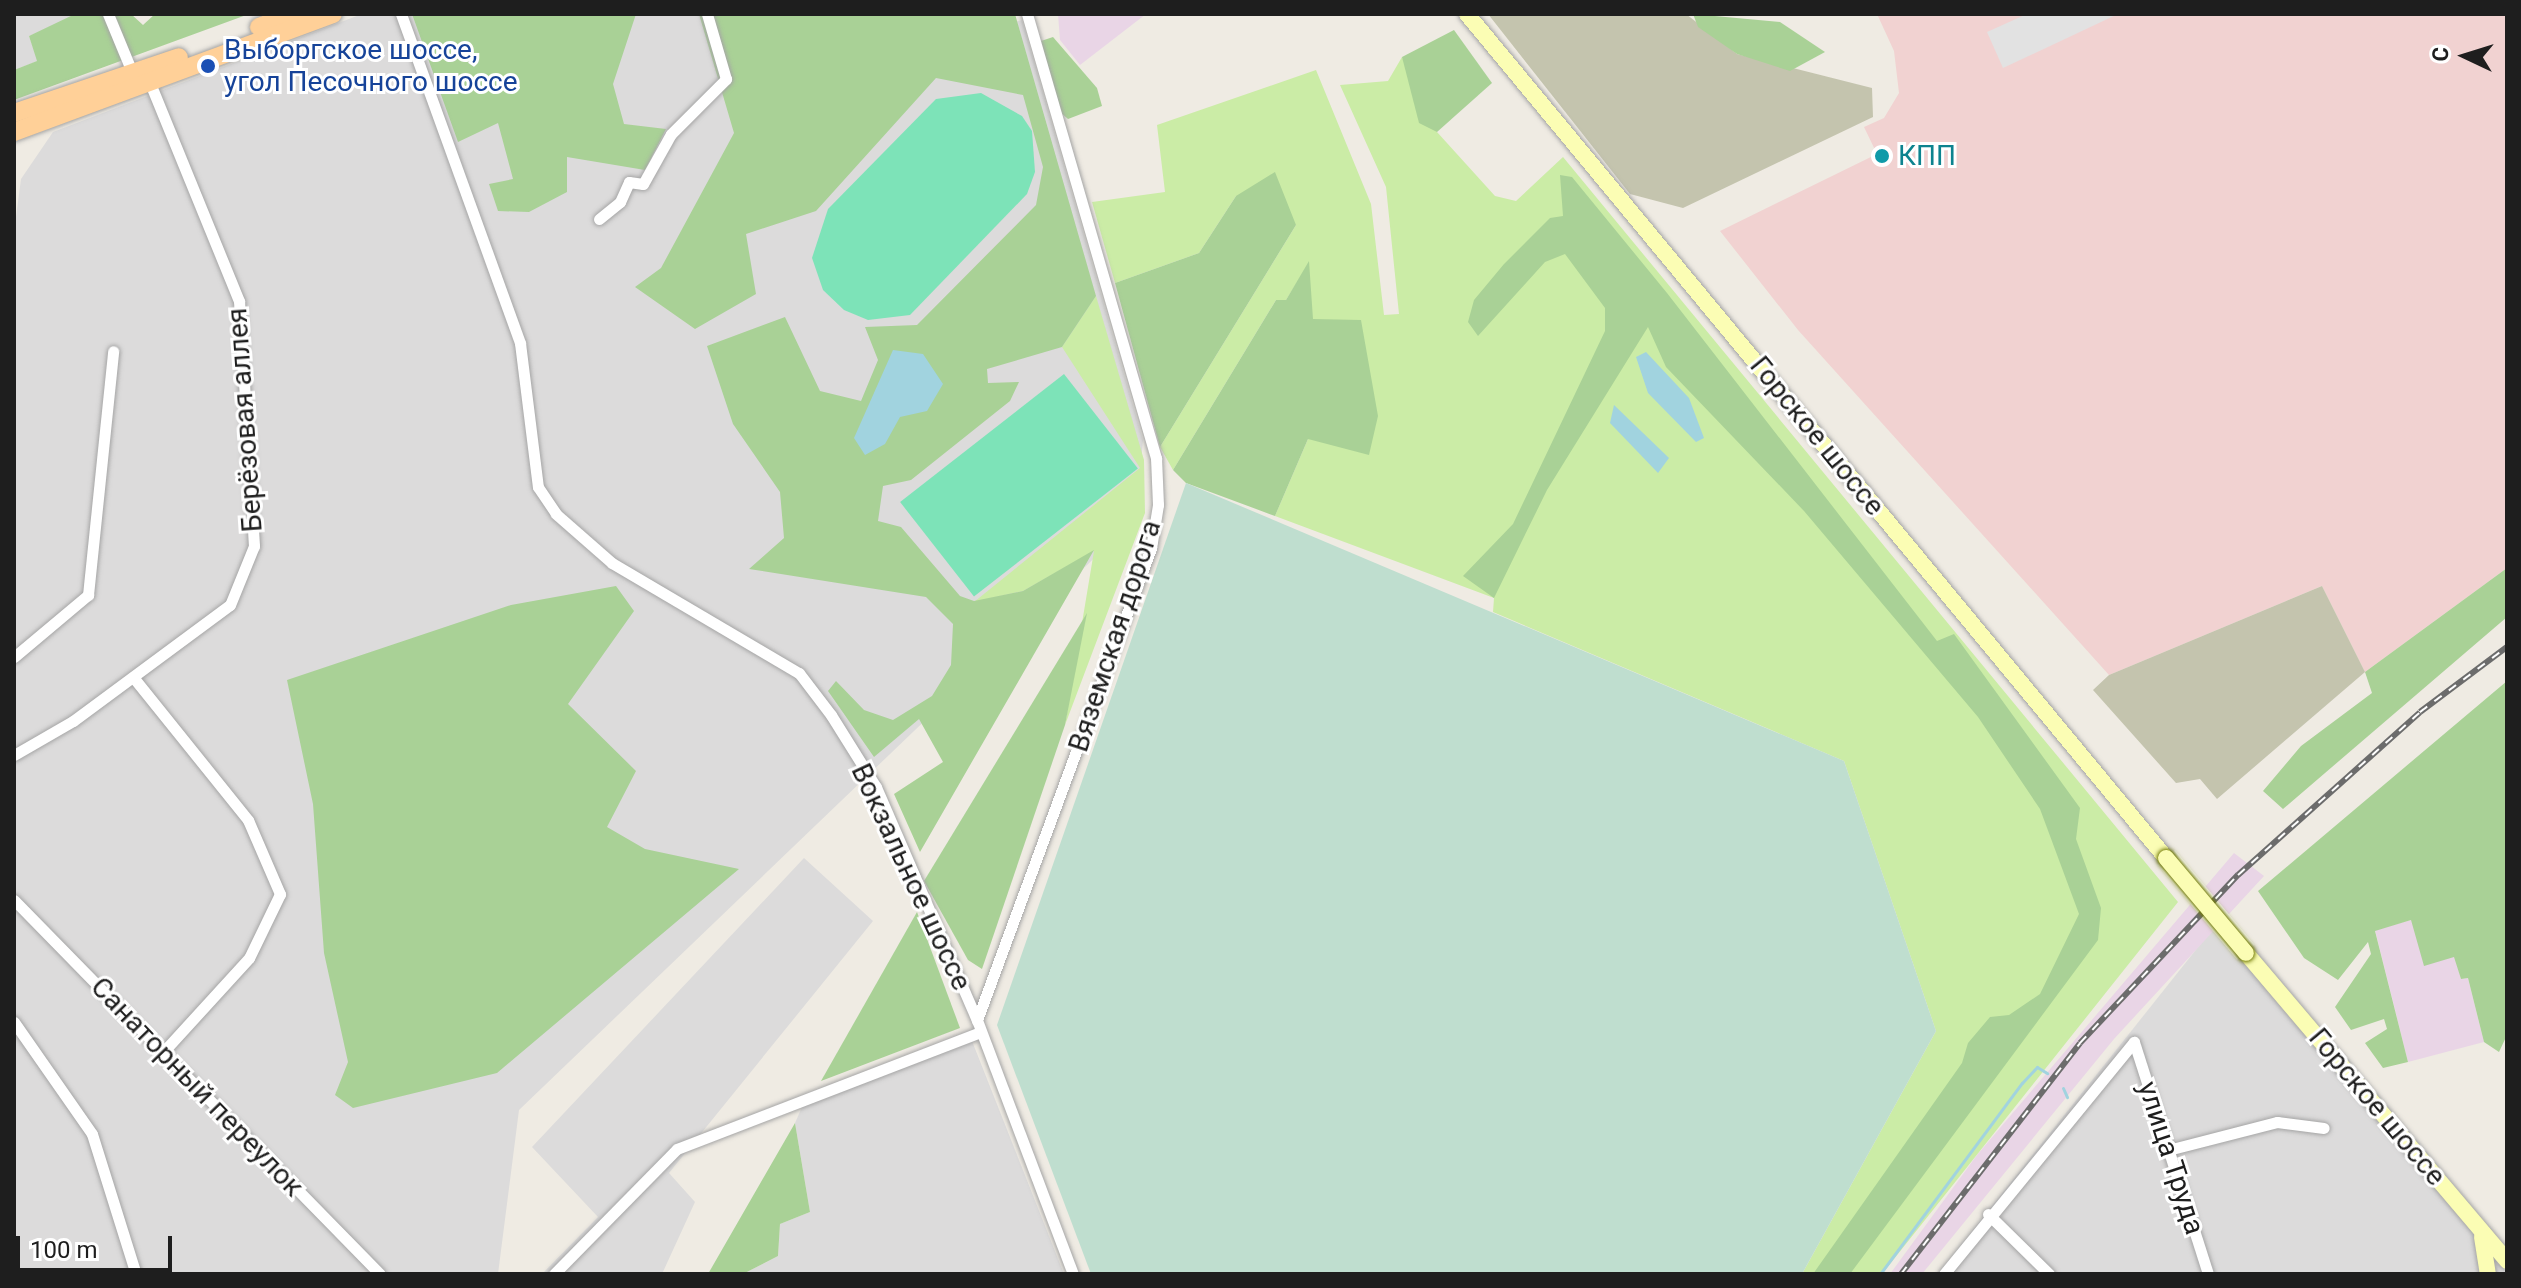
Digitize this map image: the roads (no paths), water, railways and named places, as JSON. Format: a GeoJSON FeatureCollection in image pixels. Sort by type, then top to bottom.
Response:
{"type":"FeatureCollection","features":[{"type":"Feature","properties":{"kind":"main road"},"geometry":{"type":"LineString","coordinates":[[14,113],[294,14]]}},
{"type":"Feature","properties":{"kind":"main road"},"geometry":{"type":"LineString","coordinates":[[14,132],[333,14]]}},
{"type":"Feature","properties":{"kind":"main road","name":"Горское шоссе"},"geometry":{"type":"LineString","coordinates":[[1467,14],[2166,858],[2507,1261]]}},
{"type":"Feature","properties":{"kind":"main road"},"geometry":{"type":"LineString","coordinates":[[2479,1228],[2488,1274]]}},
{"type":"Feature","properties":{"kind":"street"},"geometry":{"type":"LineString","coordinates":[[108,14],[132,72]]}},
{"type":"Feature","properties":{"kind":"street","name":"Вокзальное шоссе"},"geometry":{"type":"LineString","coordinates":[[401,14],[520,343],[538,487],[556,514],[612,563],[799,673],[876,787],[978,1026],[1073,1274]]}},
{"type":"Feature","properties":{"kind":"street"},"geometry":{"type":"LineString","coordinates":[[599,219],[620,202],[629,182],[643,184],[671,134],[726,79],[707,14]]}},
{"type":"Feature","properties":{"kind":"street","name":"Вяземская дорога"},"geometry":{"type":"LineString","coordinates":[[978,1026],[1146,562],[1158,505],[1156,458],[1027,14]]}},
{"type":"Feature","properties":{"kind":"street","name":"Берёзовая аллея"},"geometry":{"type":"LineString","coordinates":[[14,755],[133,677],[230,605],[254,546],[239,301],[149,81]]}},
{"type":"Feature","properties":{"kind":"street"},"geometry":{"type":"LineString","coordinates":[[14,657],[88,595],[113,351]]}},
{"type":"Feature","properties":{"kind":"street"},"geometry":{"type":"LineString","coordinates":[[133,677],[248,820],[280,894],[249,958],[164,1051]]}},
{"type":"Feature","properties":{"kind":"street","name":"Санаторный переулок"},"geometry":{"type":"LineString","coordinates":[[14,900],[380,1274]]}},
{"type":"Feature","properties":{"kind":"street"},"geometry":{"type":"LineString","coordinates":[[14,1022],[92,1134],[136,1274]]}},
{"type":"Feature","properties":{"kind":"street"},"geometry":{"type":"LineString","coordinates":[[554,1274],[677,1149],[978,1026]]}},
{"type":"Feature","properties":{"kind":"street","name":"улица Труда"},"geometry":{"type":"LineString","coordinates":[[1988,1214],[2134,1042],[2208,1274]]}},
{"type":"Feature","properties":{"kind":"street"},"geometry":{"type":"LineString","coordinates":[[2168,1150],[2277,1122],[2324,1128]]}},
{"type":"Feature","properties":{"kind":"street"},"geometry":{"type":"LineString","coordinates":[[1944,1274],[1988,1214],[2049,1274]]}},
{"type":"Feature","properties":{"kind":"water"},"geometry":{"type":"Polygon","coordinates":[[[893,350],[923,354],[943,384],[927,411],[900,417],[885,444],[865,455],[854,438],[893,350]]]}},
{"type":"Feature","properties":{"kind":"water"},"geometry":{"type":"Polygon","coordinates":[[[1646,352],[1689,398],[1704,438],[1696,442],[1648,393],[1636,357],[1646,352]]]}},
{"type":"Feature","properties":{"kind":"water"},"geometry":{"type":"Polygon","coordinates":[[[1614,405],[1669,458],[1658,473],[1610,423],[1614,405]]]}},
{"type":"Feature","properties":{"kind":"waterway"},"geometry":{"type":"LineString","coordinates":[[1880,1274],[2022,1083],[2037,1067],[2047,1073]]}},
{"type":"Feature","properties":{"kind":"waterway"},"geometry":{"type":"LineString","coordinates":[[2063,1088],[2067,1097]]}},
{"type":"Feature","properties":{"kind":"railway"},"geometry":{"type":"LineString","coordinates":[[1901,1274],[2080,1043],[2238,875],[2420,712],[2507,647]]}},
{"type":"Feature","properties":{"kind":"place","name":"Выборгское шоссе, угол Песочного шоссе"},"geometry":{"type":"Point","coordinates":[208,66]}},
{"type":"Feature","properties":{"kind":"place","name":"КПП"},"geometry":{"type":"Point","coordinates":[1882,156]}}]}
